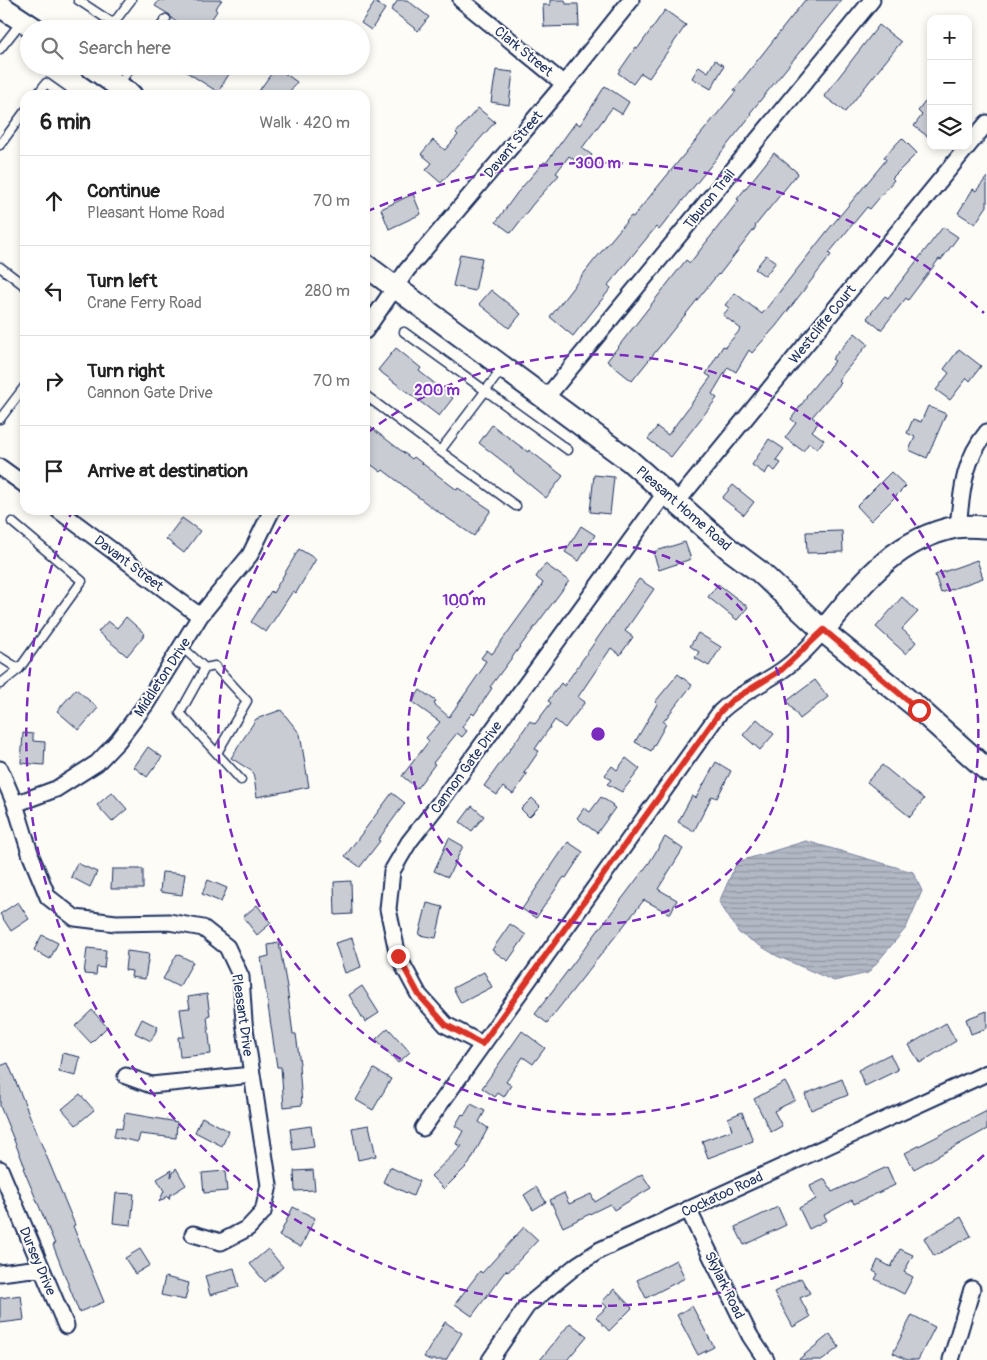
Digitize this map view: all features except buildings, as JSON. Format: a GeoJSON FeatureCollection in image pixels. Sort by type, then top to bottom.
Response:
{"type":"FeatureCollection","features":[{"type":"Feature","properties":{"kind":"main road"},"geometry":{"type":"LineString","coordinates":[[0,6],[21,20]]}},
{"type":"Feature","properties":{"kind":"main road"},"geometry":{"type":"LineString","coordinates":[[103,75],[124,90]]}},
{"type":"Feature","properties":{"kind":"main road","name":"Pleasant Home Road"},"geometry":{"type":"LineString","coordinates":[[370,269],[630,461],[987,770]]}},
{"type":"Feature","properties":{"kind":"main road"},"geometry":{"type":"LineString","coordinates":[[824,630],[857,590],[881,565],[909,545],[928,536],[958,527],[987,527]]}},
{"type":"Feature","properties":{"kind":"street","name":"Clark Street"},"geometry":{"type":"LineString","coordinates":[[461,0],[564,84]]}},
{"type":"Feature","properties":{"kind":"street","name":"Davant Street"},"geometry":{"type":"LineString","coordinates":[[396,287],[407,270],[564,84],[631,0]]}},
{"type":"Feature","properties":{"kind":"street","name":"Tiburon Trail"},"geometry":{"type":"LineString","coordinates":[[546,398],[872,0]]}},
{"type":"Feature","properties":{"kind":"street","name":"Westcliffe Court"},"geometry":{"type":"LineString","coordinates":[[972,141],[987,123]]}},
{"type":"Feature","properties":{"kind":"street","name":"Westcliffe Court"},"geometry":{"type":"LineString","coordinates":[[671,497],[965,150]]}},
{"type":"Feature","properties":{"kind":"street"},"geometry":{"type":"LineString","coordinates":[[370,323],[396,287]]}},
{"type":"Feature","properties":{"kind":"street"},"geometry":{"type":"LineString","coordinates":[[958,527],[962,483],[976,446],[987,432]]}},
{"type":"Feature","properties":{"kind":"street"},"geometry":{"type":"LineString","coordinates":[[0,467],[20,481]]}},
{"type":"Feature","properties":{"kind":"street","name":"Cannon Gate Drive"},"geometry":{"type":"LineString","coordinates":[[482,1044],[446,1025],[419,995],[398,956],[388,909],[392,871],[409,842],[671,497]]}},
{"type":"Feature","properties":{"kind":"street","name":"Davant Street"},"geometry":{"type":"LineString","coordinates":[[67,515],[200,616]]}},
{"type":"Feature","properties":{"kind":"street","name":"Middleton Drive"},"geometry":{"type":"LineString","coordinates":[[15,804],[56,789],[97,763],[118,741],[146,704],[200,616],[250,555],[270,515]]}},
{"type":"Feature","properties":{"kind":"street"},"geometry":{"type":"LineString","coordinates":[[423,1128],[720,712],[731,701],[780,671],[806,649],[824,630]]}},
{"type":"Feature","properties":{"kind":"street","name":"Pleasant Drive"},"geometry":{"type":"LineString","coordinates":[[0,769],[15,804],[31,856],[48,896],[75,918],[116,923],[169,922],[203,928],[227,947],[241,977],[244,1022],[269,1185],[263,1212],[248,1228],[221,1242],[193,1234]]}},
{"type":"Feature","properties":{"kind":"street","name":"Cockatoo Road"},"geometry":{"type":"LineString","coordinates":[[490,1360],[527,1306],[577,1264],[600,1250],[987,1073]]}},
{"type":"Feature","properties":{"kind":"street"},"geometry":{"type":"LineString","coordinates":[[126,1076],[151,1085],[252,1075]]}},
{"type":"Feature","properties":{"kind":"street","name":"Dursey Drive"},"geometry":{"type":"LineString","coordinates":[[0,1169],[66,1326]]}},
{"type":"Feature","properties":{"kind":"street","name":"Skylark Road"},"geometry":{"type":"LineString","coordinates":[[688,1209],[750,1336],[766,1360]]}},
{"type":"Feature","properties":{"kind":"street"},"geometry":{"type":"LineString","coordinates":[[0,1273],[40,1268]]}},
{"type":"Feature","properties":{"kind":"street"},"geometry":{"type":"LineString","coordinates":[[951,1360],[972,1289]]}},
{"type":"Feature","properties":{"kind":"lane"},"geometry":{"type":"LineString","coordinates":[[78,0],[103,20]]}},
{"type":"Feature","properties":{"kind":"lane"},"geometry":{"type":"LineString","coordinates":[[116,20],[131,0]]}},
{"type":"Feature","properties":{"kind":"lane"},"geometry":{"type":"LineString","coordinates":[[0,49],[20,32]]}},
{"type":"Feature","properties":{"kind":"lane"},"geometry":{"type":"LineString","coordinates":[[124,90],[129,75]]}},
{"type":"Feature","properties":{"kind":"lane"},"geometry":{"type":"LineString","coordinates":[[41,90],[46,83],[56,90]]}},
{"type":"Feature","properties":{"kind":"lane"},"geometry":{"type":"LineString","coordinates":[[0,144],[20,118]]}},
{"type":"Feature","properties":{"kind":"lane"},"geometry":{"type":"LineString","coordinates":[[0,267],[20,282]]}},
{"type":"Feature","properties":{"kind":"lane"},"geometry":{"type":"LineString","coordinates":[[404,332],[568,450]]}},
{"type":"Feature","properties":{"kind":"lane"},"geometry":{"type":"LineString","coordinates":[[440,451],[503,368]]}},
{"type":"Feature","properties":{"kind":"lane"},"geometry":{"type":"LineString","coordinates":[[0,419],[20,393]]}},
{"type":"Feature","properties":{"kind":"lane"},"geometry":{"type":"LineString","coordinates":[[370,399],[516,506]]}},
{"type":"Feature","properties":{"kind":"lane"},"geometry":{"type":"LineString","coordinates":[[0,684],[19,669],[82,581],[12,522]]}},
{"type":"Feature","properties":{"kind":"lane"},"geometry":{"type":"LineString","coordinates":[[182,647],[206,668]]}},
{"type":"Feature","properties":{"kind":"lane"},"geometry":{"type":"LineString","coordinates":[[0,657],[19,669]]}},
{"type":"Feature","properties":{"kind":"lane"},"geometry":{"type":"LineString","coordinates":[[217,753],[247,700],[216,666],[206,668],[180,713],[241,780]]}},
{"type":"Feature","properties":{"kind":"shaded area"},"geometry":{"type":"Polygon","coordinates":[[[806,841],[913,872],[922,891],[906,928],[868,973],[834,981],[777,956],[739,933],[719,902],[737,862],[806,841]]]}},
{"type":"Feature","properties":{"kind":"route"},"geometry":{"type":"LineString","coordinates":[[398,956],[419,995],[446,1025],[482,1044],[706,731],[731,701],[792,662],[824,630],[919,710]]}}]}
